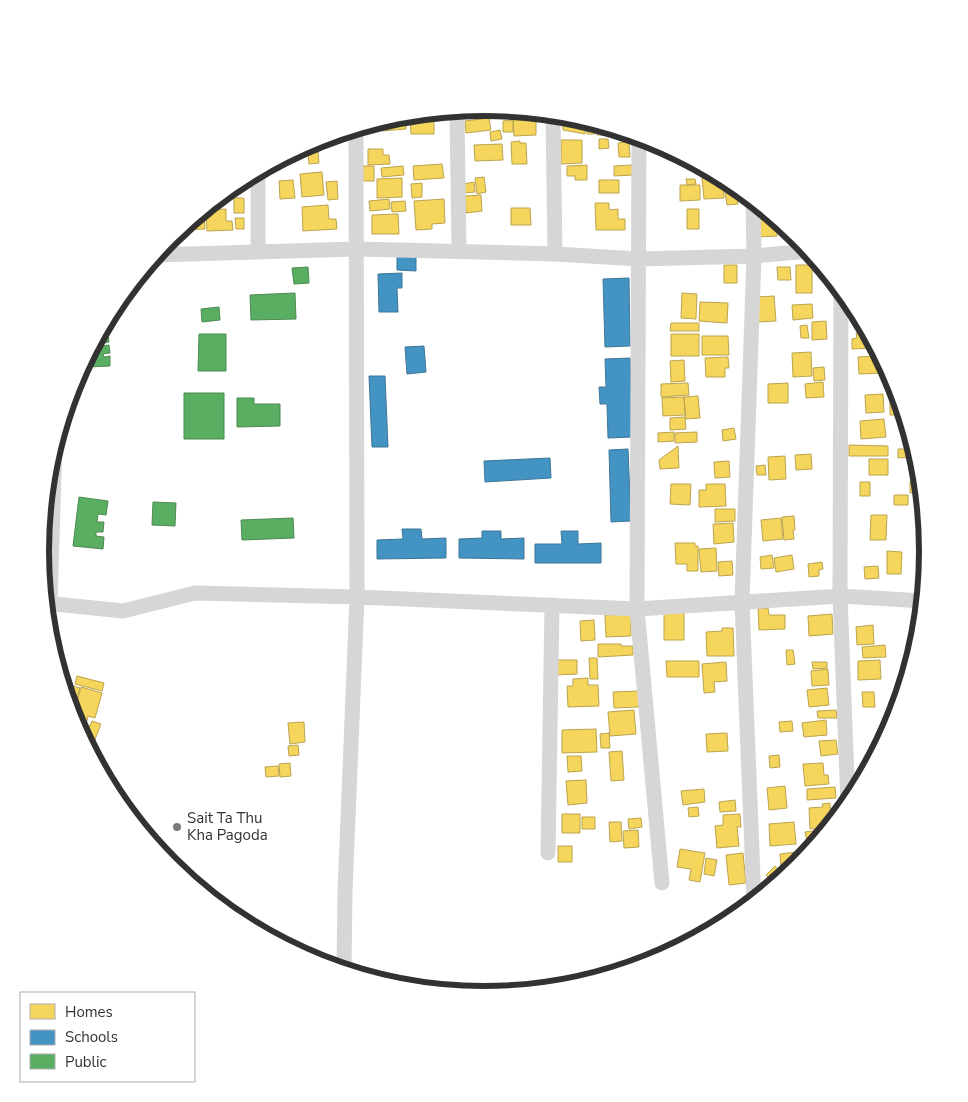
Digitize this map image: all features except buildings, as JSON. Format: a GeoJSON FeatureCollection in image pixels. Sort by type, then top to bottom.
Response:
{"type":"FeatureCollection","features":[{"type":"Feature","properties":{"kind":"street"},"geometry":{"type":"LineString","coordinates":[[457,117],[459,251]]}},
{"type":"Feature","properties":{"kind":"street"},"geometry":{"type":"LineString","coordinates":[[553,121],[555,254]]}},
{"type":"Feature","properties":{"kind":"street"},"geometry":{"type":"LineString","coordinates":[[344,963],[345,892],[357,597],[356,135]]}},
{"type":"Feature","properties":{"kind":"street"},"geometry":{"type":"LineString","coordinates":[[639,145],[637,609],[662,883]]}},
{"type":"Feature","properties":{"kind":"street"},"geometry":{"type":"LineString","coordinates":[[258,179],[258,252]]}},
{"type":"Feature","properties":{"kind":"street"},"geometry":{"type":"LineString","coordinates":[[753,209],[754,256],[742,602],[754,892]]}},
{"type":"Feature","properties":{"kind":"street"},"geometry":{"type":"LineString","coordinates":[[169,251],[258,252],[357,249],[555,254],[639,260],[754,256],[800,252]]}},
{"type":"Feature","properties":{"kind":"street"},"geometry":{"type":"LineString","coordinates":[[840,301],[840,596],[847,791]]}},
{"type":"Feature","properties":{"kind":"street"},"geometry":{"type":"LineString","coordinates":[[50,567],[53,489]]}},
{"type":"Feature","properties":{"kind":"street"},"geometry":{"type":"LineString","coordinates":[[52,603],[123,611],[195,593],[357,597],[637,609],[840,596],[917,601]]}},
{"type":"Feature","properties":{"kind":"street"},"geometry":{"type":"LineString","coordinates":[[548,853],[552,605]]}},
{"type":"Feature","properties":{"kind":"place","name":"Sait Ta Thu Kha Pagoda"},"geometry":{"type":"Point","coordinates":[177,827]}}]}
